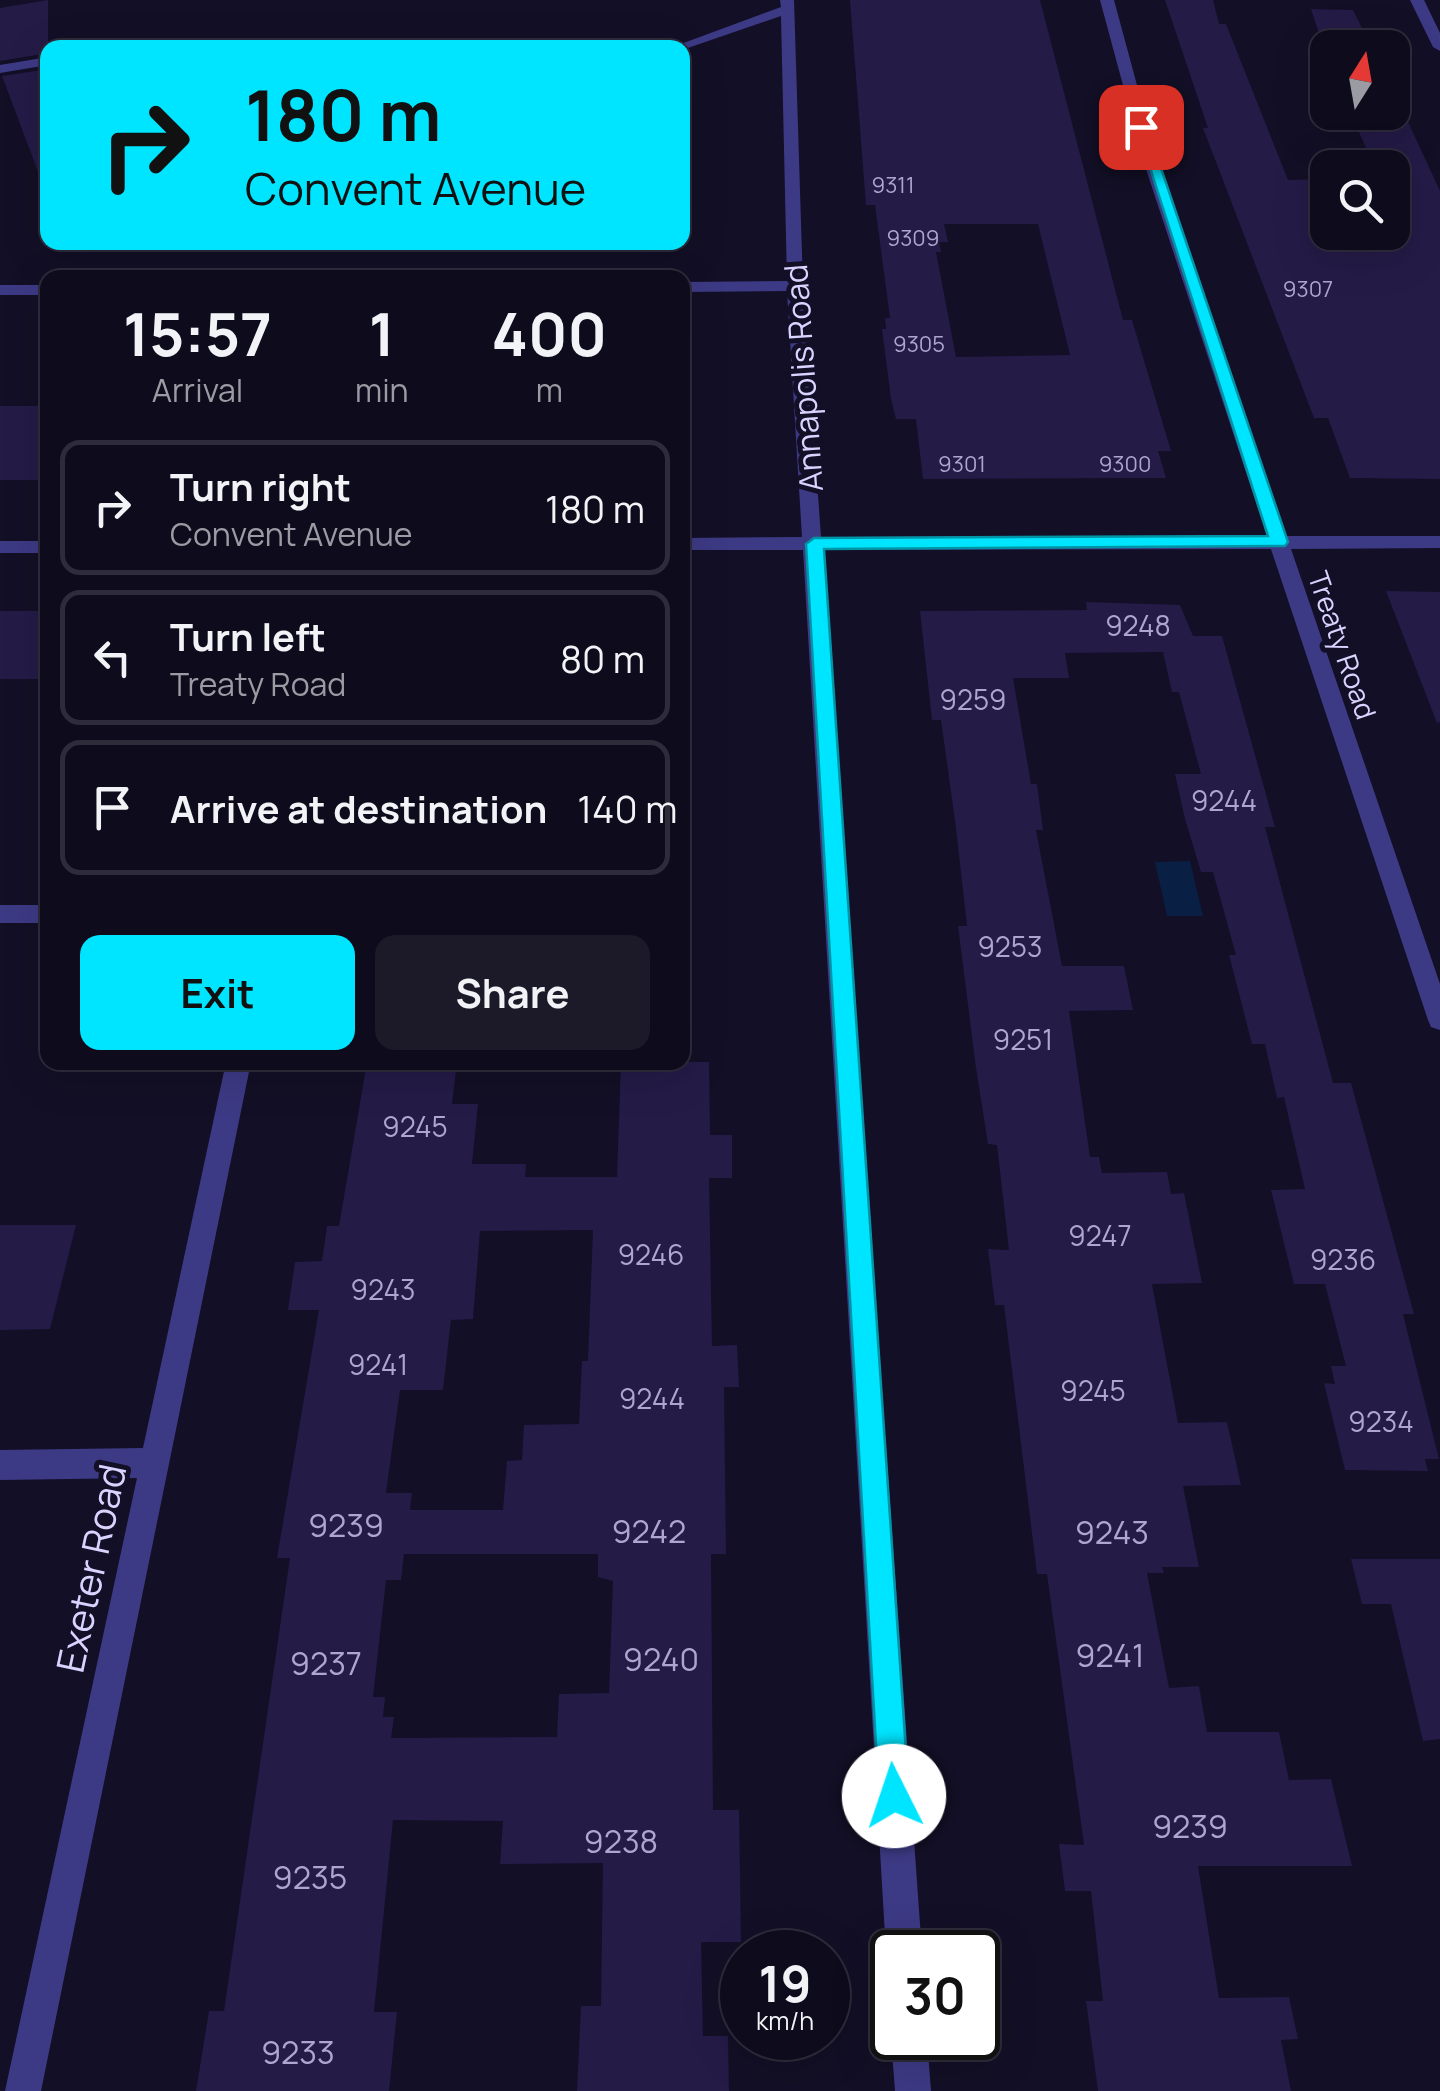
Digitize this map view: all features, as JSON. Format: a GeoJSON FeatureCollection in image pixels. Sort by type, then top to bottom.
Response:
{"type":"FeatureCollection","features":[{"type":"Feature","properties":{"kind":"street","name":"Treaty Road"},"geometry":{"type":"LineString","coordinates":[[1106,0],[1151,163],[1440,1020]]}},
{"type":"Feature","properties":{"kind":"street"},"geometry":{"type":"LineString","coordinates":[[1417,0],[1440,47]]}},
{"type":"Feature","properties":{"kind":"street"},"geometry":{"type":"LineString","coordinates":[[690,43],[787,5]]}},
{"type":"Feature","properties":{"kind":"street","name":"Annapolis Road"},"geometry":{"type":"LineString","coordinates":[[787,5],[795,286],[903,1930]]}},
{"type":"Feature","properties":{"kind":"street"},"geometry":{"type":"LineString","coordinates":[[0,69],[40,62]]}},
{"type":"Feature","properties":{"kind":"street"},"geometry":{"type":"LineString","coordinates":[[690,286],[795,286]]}},
{"type":"Feature","properties":{"kind":"street"},"geometry":{"type":"LineString","coordinates":[[0,290],[40,290]]}},
{"type":"Feature","properties":{"kind":"street"},"geometry":{"type":"LineString","coordinates":[[690,544],[1440,542]]}},
{"type":"Feature","properties":{"kind":"street"},"geometry":{"type":"LineString","coordinates":[[0,547],[40,547]]}},
{"type":"Feature","properties":{"kind":"street"},"geometry":{"type":"LineString","coordinates":[[0,914],[40,914]]}},
{"type":"Feature","properties":{"kind":"street","name":"Exeter Road"},"geometry":{"type":"LineString","coordinates":[[24,2091],[237,1070]]}},
{"type":"Feature","properties":{"kind":"street"},"geometry":{"type":"LineString","coordinates":[[0,1465],[153,1463]]}},
{"type":"Feature","properties":{"kind":"street"},"geometry":{"type":"LineString","coordinates":[[911,2060],[913,2091]]}},
{"type":"Feature","properties":{"kind":"water"},"geometry":{"type":"Polygon","coordinates":[[[1190,861],[1203,916],[1167,916],[1155,862],[1190,861]]]}},
{"type":"Feature","properties":{"kind":"building"},"geometry":{"type":"Polygon","coordinates":[[[48,0],[48,40],[40,40],[40,54],[0,61],[0,8],[48,0]]]}},
{"type":"Feature","properties":{"kind":"building"},"geometry":{"type":"Polygon","coordinates":[[[850,0],[1040,0],[1123,320],[1132,320],[1171,451],[1158,451],[1166,478],[923,479],[916,419],[896,419],[891,399],[882,329],[886,329],[885,318],[890,318],[875,205],[866,205],[850,0]],[[944,224],[948,242],[939,242],[941,252],[936,252],[956,357],[1070,355],[1038,224],[944,224]]]}},
{"type":"Feature","properties":{"kind":"building"},"geometry":{"type":"Polygon","coordinates":[[[1165,0],[1213,0],[1219,24],[1226,24],[1288,180],[1310,179],[1310,250],[1410,250],[1410,150],[1367,150],[1358,130],[1410,130],[1410,126],[1440,191],[1440,479],[1350,478],[1328,418],[1314,418],[1203,128],[1208,128],[1165,0]]]}},
{"type":"Feature","properties":{"kind":"building"},"geometry":{"type":"Polygon","coordinates":[[[1311,9],[1353,10],[1363,30],[1318,30],[1311,9]]]}},
{"type":"Feature","properties":{"kind":"building"},"geometry":{"type":"Polygon","coordinates":[[[40,70],[40,177],[2,76],[40,70]]]}},
{"type":"Feature","properties":{"kind":"building"},"geometry":{"type":"Polygon","coordinates":[[[0,406],[40,406],[40,480],[0,480],[0,406]]]}},
{"type":"Feature","properties":{"kind":"building"},"geometry":{"type":"Polygon","coordinates":[[[1386,591],[1440,592],[1440,722],[1437,723],[1386,591]]]}},
{"type":"Feature","properties":{"kind":"building"},"geometry":{"type":"Polygon","coordinates":[[[1086,602],[1180,605],[1193,636],[1222,636],[1275,827],[1265,827],[1333,1083],[1351,1083],[1414,1314],[1403,1314],[1439,1459],[1425,1459],[1428,1471],[1345,1470],[1324,1383],[1335,1384],[1331,1366],[1346,1366],[1325,1284],[1294,1284],[1271,1190],[1305,1189],[1284,1097],[1277,1098],[1265,1044],[1252,1044],[1229,955],[1236,955],[1213,872],[1201,872],[1185,819],[1175,774],[1201,774],[1179,692],[1172,692],[1163,652],[1065,653],[1069,678],[1013,678],[1031,784],[1037,784],[1043,830],[1036,830],[1062,966],[1124,966],[1133,1010],[1069,1011],[1090,1157],[1099,1157],[1102,1173],[1167,1172],[1171,1194],[1184,1193],[1202,1283],[1152,1284],[1178,1423],[1227,1422],[1241,1485],[1183,1486],[1199,1567],[1162,1567],[1164,1573],[1147,1573],[1169,1688],[1199,1686],[1207,1732],[1279,1732],[1289,1780],[1331,1779],[1352,1866],[1198,1866],[1219,1998],[1289,1997],[1298,2039],[1281,2040],[1291,2091],[1098,2091],[1086,2001],[1103,2001],[1091,1891],[1065,1891],[1059,1844],[1084,1845],[1047,1574],[1037,1574],[1004,1305],[995,1305],[988,1249],[1009,1250],[997,1145],[988,1144],[976,1068],[958,926],[967,926],[956,828],[941,720],[932,720],[920,611],[1087,610],[1086,602]]]}},
{"type":"Feature","properties":{"kind":"building"},"geometry":{"type":"Polygon","coordinates":[[[0,611],[40,611],[40,679],[0,679],[0,611]]]}},
{"type":"Feature","properties":{"kind":"building"},"geometry":{"type":"Polygon","coordinates":[[[690,1062],[709,1062],[710,1135],[732,1135],[732,1178],[709,1178],[712,1346],[737,1345],[739,1387],[724,1387],[726,1554],[711,1554],[713,1810],[739,1810],[741,1930],[720,1930],[720,1942],[701,1942],[703,2036],[720,2036],[720,2060],[728,2060],[729,2091],[577,2091],[581,2006],[601,2006],[603,1863],[500,1864],[503,1821],[393,1820],[374,2012],[397,2012],[389,2091],[196,2091],[209,2011],[224,2011],[290,1558],[277,1558],[319,1310],[288,1310],[295,1262],[322,1261],[327,1226],[339,1226],[366,1070],[456,1070],[452,1104],[478,1104],[472,1164],[526,1164],[525,1177],[617,1177],[621,1070],[690,1070],[690,1062]],[[593,1230],[480,1231],[473,1319],[451,1320],[443,1390],[400,1390],[386,1493],[412,1493],[410,1510],[503,1510],[507,1461],[522,1460],[524,1425],[579,1424],[582,1361],[588,1361],[593,1230]],[[404,1554],[401,1580],[386,1580],[373,1697],[385,1697],[383,1717],[394,1717],[391,1738],[557,1737],[559,1694],[609,1693],[613,1581],[598,1577],[598,1554],[404,1554]]]}},
{"type":"Feature","properties":{"kind":"building"},"geometry":{"type":"Polygon","coordinates":[[[0,1225],[76,1225],[50,1329],[0,1330],[0,1225]]]}},
{"type":"Feature","properties":{"kind":"building"},"geometry":{"type":"Polygon","coordinates":[[[1351,1559],[1440,1559],[1440,1739],[1423,1741],[1391,1604],[1362,1604],[1351,1559]]]}},
{"type":"Feature","properties":{"kind":"route"},"geometry":{"type":"LineString","coordinates":[[894,1796],[814,544],[1279,542],[1141,127]]}}]}
